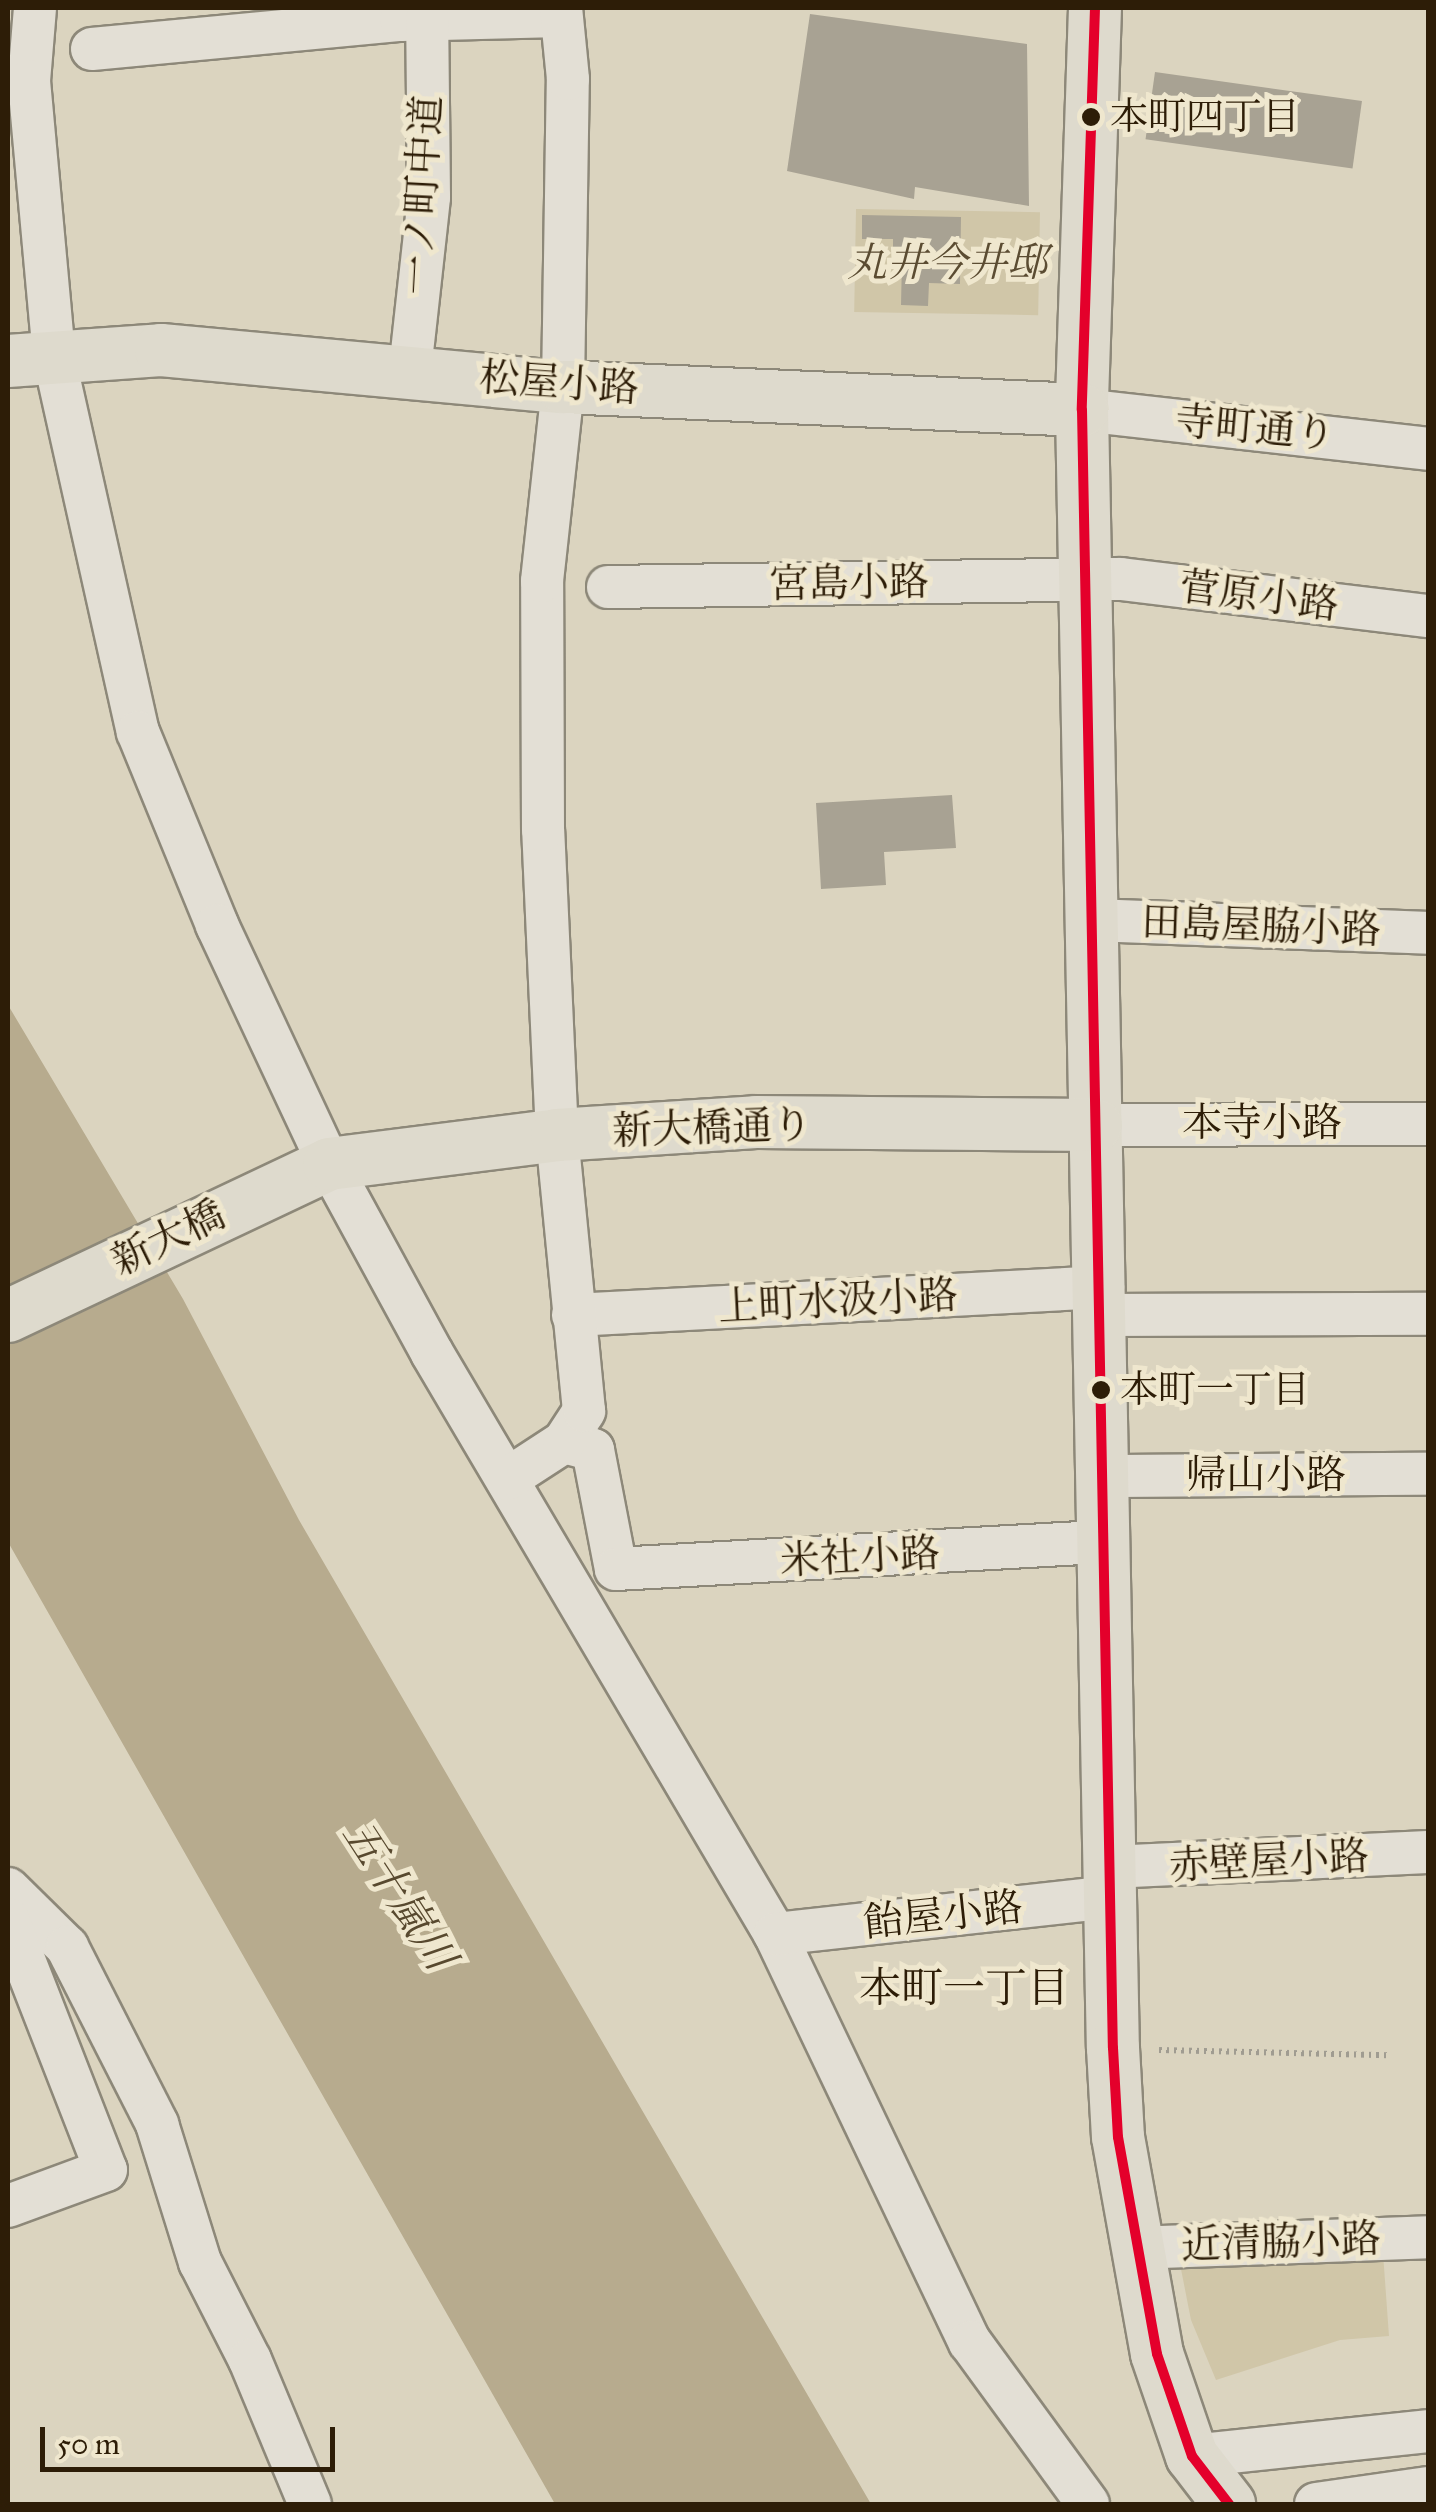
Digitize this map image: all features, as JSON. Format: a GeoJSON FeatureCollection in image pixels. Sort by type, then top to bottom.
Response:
{"type":"FeatureCollection","features":[{"type":"Feature","properties":{"kind":"main road"},"geometry":{"type":"LineString","coordinates":[[1095,8],[1082,410],[1090,580],[1113,2048],[1118,2137],[1134,2248],[1157,2354],[1192,2456],[1229,2504]]}},
{"type":"Feature","properties":{"kind":"main road","name":"松屋小路"},"geometry":{"type":"LineString","coordinates":[[33,359],[162,350],[562,386],[1082,410]]}},
{"type":"Feature","properties":{"kind":"main road","name":"新大橋通り"},"geometry":{"type":"LineString","coordinates":[[316,1169],[557,1134],[756,1122],[1096,1125]]}},
{"type":"Feature","properties":{"kind":"main road","name":"新大橋"},"geometry":{"type":"LineString","coordinates":[[8,1316],[316,1169]]}},
{"type":"Feature","properties":{"kind":"street"},"geometry":{"type":"LineString","coordinates":[[35,8],[29,81],[33,359],[138,732],[316,1169],[506,1479],[776,1934],[970,2342],[1088,2504]]}},
{"type":"Feature","properties":{"kind":"street"},"geometry":{"type":"LineString","coordinates":[[92,49],[410,16],[561,12],[568,79],[562,386],[542,581],[543,830],[557,1134],[584,1412],[564,1442],[506,1479]]}},
{"type":"Feature","properties":{"kind":"street","name":"一ノ町中道"},"geometry":{"type":"LineString","coordinates":[[410,16],[429,197],[410,370]]}},
{"type":"Feature","properties":{"kind":"street","name":"寺町通り"},"geometry":{"type":"LineString","coordinates":[[1082,410],[1428,449]]}},
{"type":"Feature","properties":{"kind":"street","name":"宮島小路"},"geometry":{"type":"LineString","coordinates":[[608,587],[1090,580]]}},
{"type":"Feature","properties":{"kind":"street","name":"菅原小路"},"geometry":{"type":"LineString","coordinates":[[1090,580],[1428,616]]}},
{"type":"Feature","properties":{"kind":"street","name":"田島屋脇小路"},"geometry":{"type":"LineString","coordinates":[[1094,920],[1428,933]]}},
{"type":"Feature","properties":{"kind":"street","name":"本寺小路"},"geometry":{"type":"LineString","coordinates":[[1096,1125],[1428,1124]]}},
{"type":"Feature","properties":{"kind":"street","name":"上町水汲小路"},"geometry":{"type":"LineString","coordinates":[[573,1316],[1103,1301],[1428,1314]]}},
{"type":"Feature","properties":{"kind":"street","name":"米社小路"},"geometry":{"type":"LineString","coordinates":[[564,1442],[592,1450],[616,1570],[1104,1542]]}},
{"type":"Feature","properties":{"kind":"street","name":"帰山小路"},"geometry":{"type":"LineString","coordinates":[[1104,1476],[1428,1474]]}},
{"type":"Feature","properties":{"kind":"street","name":"赤壁屋小路"},"geometry":{"type":"LineString","coordinates":[[1110,1882],[1428,1852]]}},
{"type":"Feature","properties":{"kind":"street","name":"飴屋小路"},"geometry":{"type":"LineString","coordinates":[[776,1934],[1110,1882]]}},
{"type":"Feature","properties":{"kind":"street"},"geometry":{"type":"LineString","coordinates":[[8,1889],[67,1947],[157,2124],[200,2262],[250,2360],[310,2504]]}},
{"type":"Feature","properties":{"kind":"street"},"geometry":{"type":"LineString","coordinates":[[8,1918],[106,2170],[8,2206]]}},
{"type":"Feature","properties":{"kind":"street","name":"近清脇小路"},"geometry":{"type":"LineString","coordinates":[[1134,2248],[1428,2237]]}},
{"type":"Feature","properties":{"kind":"street"},"geometry":{"type":"LineString","coordinates":[[1192,2456],[1428,2432]]}},
{"type":"Feature","properties":{"kind":"street"},"geometry":{"type":"LineString","coordinates":[[1316,2504],[1428,2488]]}},
{"type":"Feature","properties":{"kind":"path"},"geometry":{"type":"LineString","coordinates":[[1113,2048],[1388,2055]]}},
{"type":"Feature","properties":{"kind":"green space","name":"丸井今井邸"},"geometry":{"type":"Polygon","coordinates":[[[856,209],[1040,212],[1038,315],[854,312],[856,209]]]}},
{"type":"Feature","properties":{"kind":"green space"},"geometry":{"type":"Polygon","coordinates":[[[1383,2253],[1389,2336],[1340,2340],[1216,2380],[1191,2320],[1179,2259],[1383,2253]]]}},
{"type":"Feature","properties":{"kind":"water","name":"五十嵐川"},"geometry":{"type":"Polygon","coordinates":[[[8,1005],[183,1299],[299,1520],[871,2504],[555,2504],[8,1542],[8,1005]]]}},
{"type":"Feature","properties":{"kind":"building"},"geometry":{"type":"Polygon","coordinates":[[[810,14],[1027,44],[1029,206],[915,187],[914,199],[787,171],[810,14]]]}},
{"type":"Feature","properties":{"kind":"building"},"geometry":{"type":"Polygon","coordinates":[[[1155,72],[1362,101],[1353,168],[1146,139],[1155,72]]]}},
{"type":"Feature","properties":{"kind":"building"},"geometry":{"type":"Polygon","coordinates":[[[862,215],[961,217],[960,284],[929,283],[928,306],[901,305],[902,259],[893,259],[893,239],[862,239],[862,215]]]}},
{"type":"Feature","properties":{"kind":"building"},"geometry":{"type":"Polygon","coordinates":[[[952,795],[956,848],[884,852],[886,885],[821,889],[816,803],[952,795]]]}},
{"type":"Feature","properties":{"kind":"transit line"},"geometry":{"type":"LineString","coordinates":[[1095,8],[1082,410],[1113,2048],[1118,2137],[1157,2354],[1192,2456],[1229,2504]]}},
{"type":"Feature","properties":{"kind":"place","name":"本町四丁目"},"geometry":{"type":"Point","coordinates":[1091,117]}},
{"type":"Feature","properties":{"kind":"place","name":"本町一丁目"},"geometry":{"type":"Point","coordinates":[1101,1390]}},
{"type":"Feature","properties":{"kind":"district","name":"本町一丁目"},"geometry":{"type":"Point","coordinates":[964,1988]}}]}
